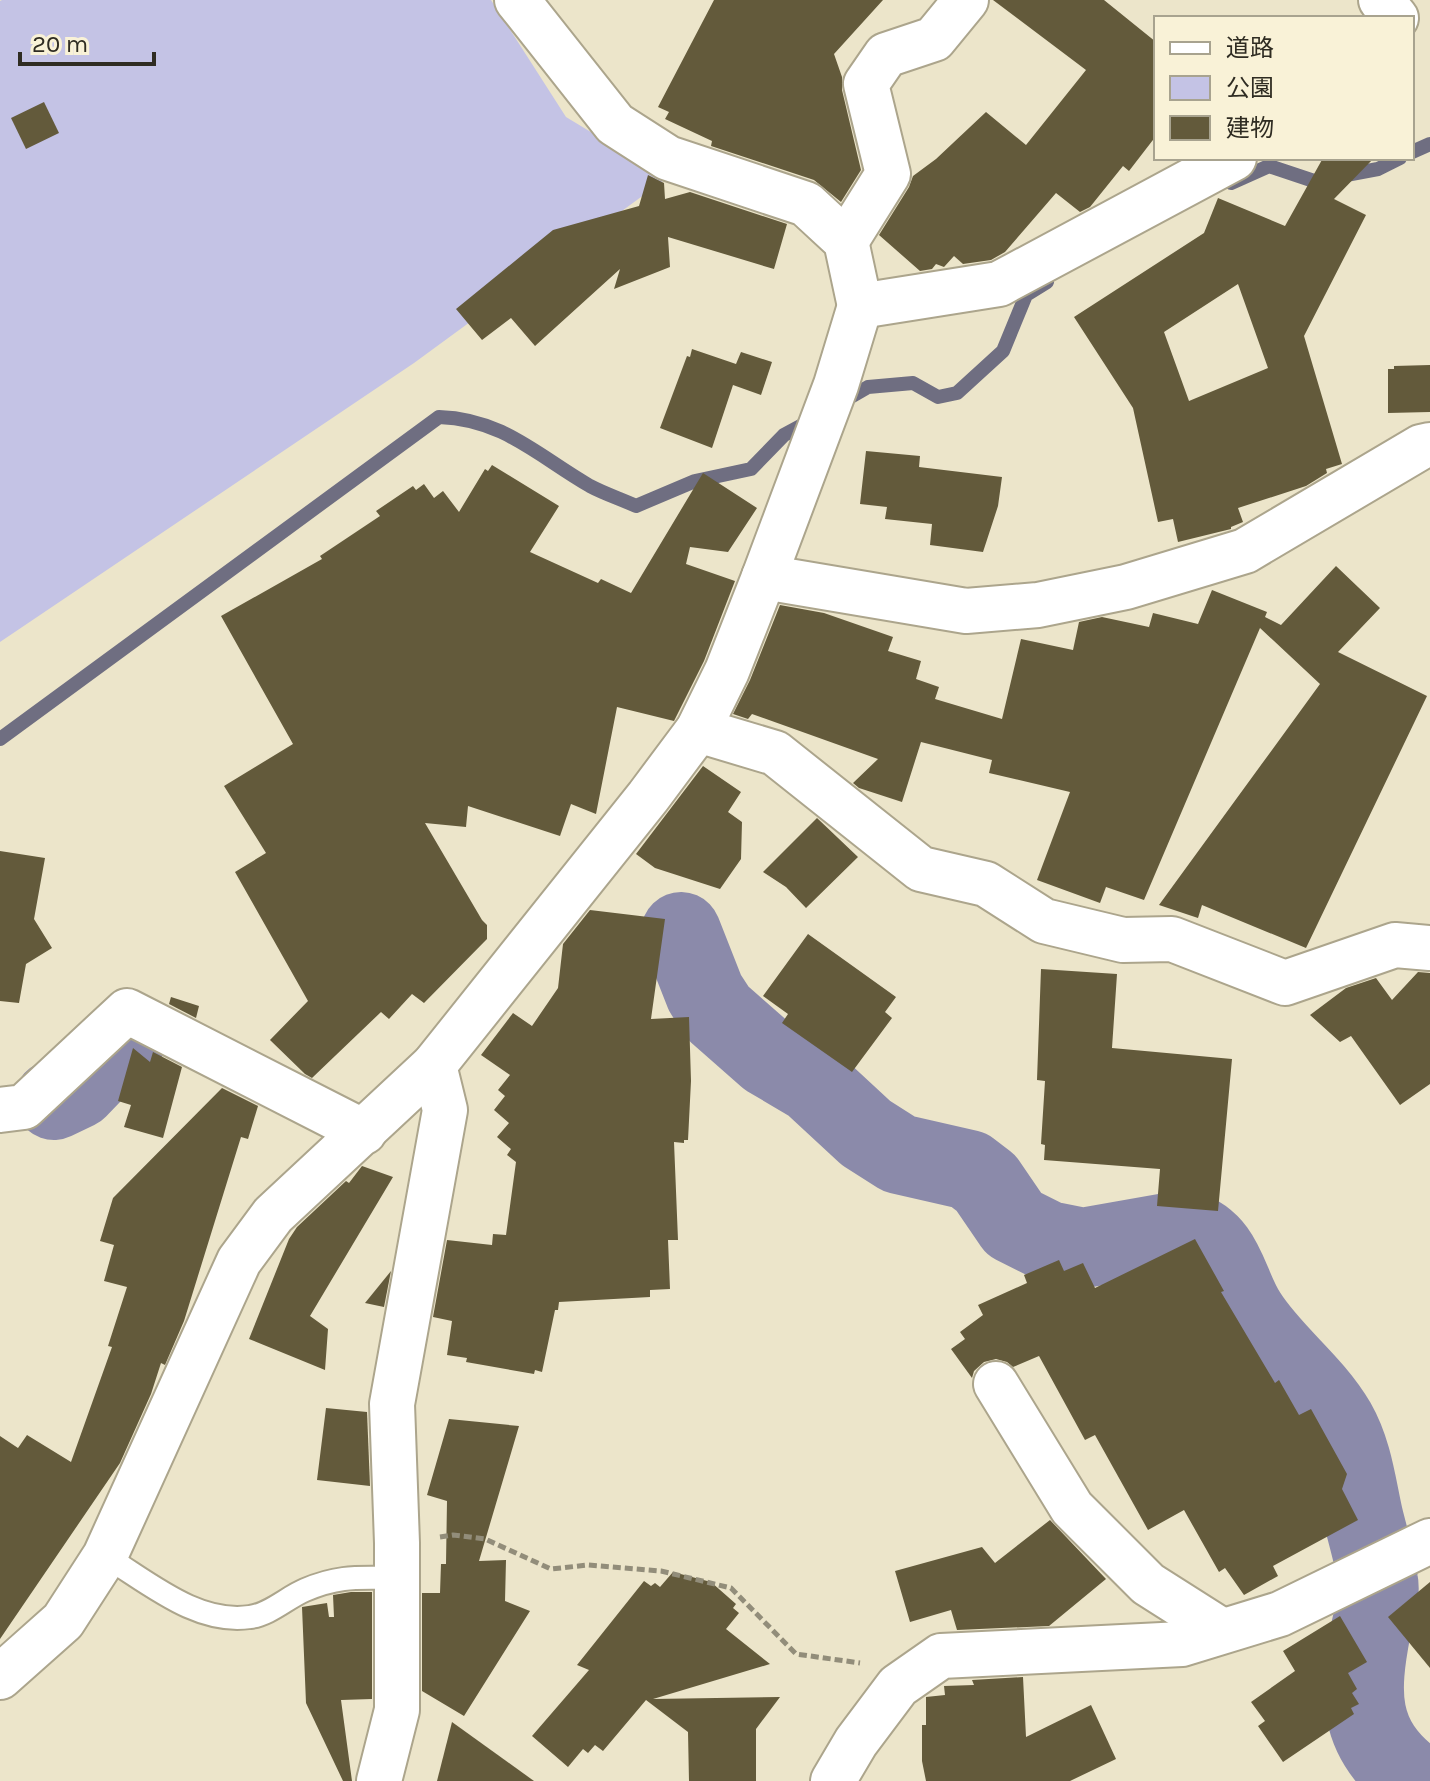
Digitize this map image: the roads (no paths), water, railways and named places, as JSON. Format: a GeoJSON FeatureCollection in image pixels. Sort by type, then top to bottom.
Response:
{"type":"FeatureCollection","features":[{"type":"Feature","properties":{"kind":"street"},"geometry":{"type":"LineString","coordinates":[[0,1677],[63,1621],[105,1556],[239,1261],[273,1215],[434,1065],[698,730],[727,671],[836,385],[860,306],[846,241],[806,204],[668,158],[615,124],[517,0]]}},
{"type":"Feature","properties":{"kind":"street"},"geometry":{"type":"LineString","coordinates":[[846,241],[888,174],[866,84],[886,55],[934,39],[966,0]]}},
{"type":"Feature","properties":{"kind":"street"},"geometry":{"type":"LineString","coordinates":[[1381,0],[1394,16]]}},
{"type":"Feature","properties":{"kind":"street"},"geometry":{"type":"LineString","coordinates":[[860,306],[999,284],[1230,160]]}},
{"type":"Feature","properties":{"kind":"street"},"geometry":{"type":"LineString","coordinates":[[764,577],[966,611],[1038,605],[1126,587],[1245,551],[1421,447],[1430,445]]}},
{"type":"Feature","properties":{"kind":"street"},"geometry":{"type":"LineString","coordinates":[[698,730],[775,753],[921,869],[986,884],[1044,921],[1123,940],[1172,939],[1285,983],[1395,945],[1430,948]]}},
{"type":"Feature","properties":{"kind":"street"},"geometry":{"type":"LineString","coordinates":[[0,1110],[24,1107],[127,1011],[364,1132]]}},
{"type":"Feature","properties":{"kind":"street"},"geometry":{"type":"LineString","coordinates":[[379,1781],[397,1710],[392,1404],[445,1110],[434,1065]]}},
{"type":"Feature","properties":{"kind":"street"},"geometry":{"type":"LineString","coordinates":[[996,1384],[1072,1508],[1148,1584],[1222,1631]]}},
{"type":"Feature","properties":{"kind":"street"},"geometry":{"type":"LineString","coordinates":[[833,1781],[856,1742],[898,1686],[941,1656],[1182,1644],[1280,1614],[1430,1541]]}},
{"type":"Feature","properties":{"kind":"lane"},"geometry":{"type":"LineString","coordinates":[[105,1556],[180,1603],[221,1617],[253,1617],[303,1590],[396,1560]]}},
{"type":"Feature","properties":{"kind":"waterway"},"geometry":{"type":"LineString","coordinates":[[1414,151],[1430,144]]}},
{"type":"Feature","properties":{"kind":"waterway"},"geometry":{"type":"LineString","coordinates":[[1231,183],[1269,166],[1314,181],[1378,169],[1396,160]]}},
{"type":"Feature","properties":{"kind":"waterway"},"geometry":{"type":"LineString","coordinates":[[842,402],[868,387],[913,383],[938,397],[957,393],[1003,351],[1026,295],[1047,282]]}},
{"type":"Feature","properties":{"kind":"waterway"},"geometry":{"type":"LineString","coordinates":[[0,739],[439,417],[462,419],[501,432],[590,486],[636,506],[695,481],[751,469],[784,435],[810,421]]}},
{"type":"Feature","properties":{"kind":"waterway"},"geometry":{"type":"LineString","coordinates":[[681,932],[705,993],[718,1013],[768,1057],[812,1083],[866,1133],[899,1154],[969,1170],[986,1183],[1014,1224],[1048,1241],[1083,1248],[1185,1230],[1209,1244],[1224,1265],[1247,1315],[1326,1408],[1346,1445],[1379,1586],[1364,1673],[1366,1712],[1371,1731],[1381,1748],[1394,1765],[1413,1781]]}},
{"type":"Feature","properties":{"kind":"waterway"},"geometry":{"type":"LineString","coordinates":[[54,1100],[77,1089],[128,1036]]}}]}
